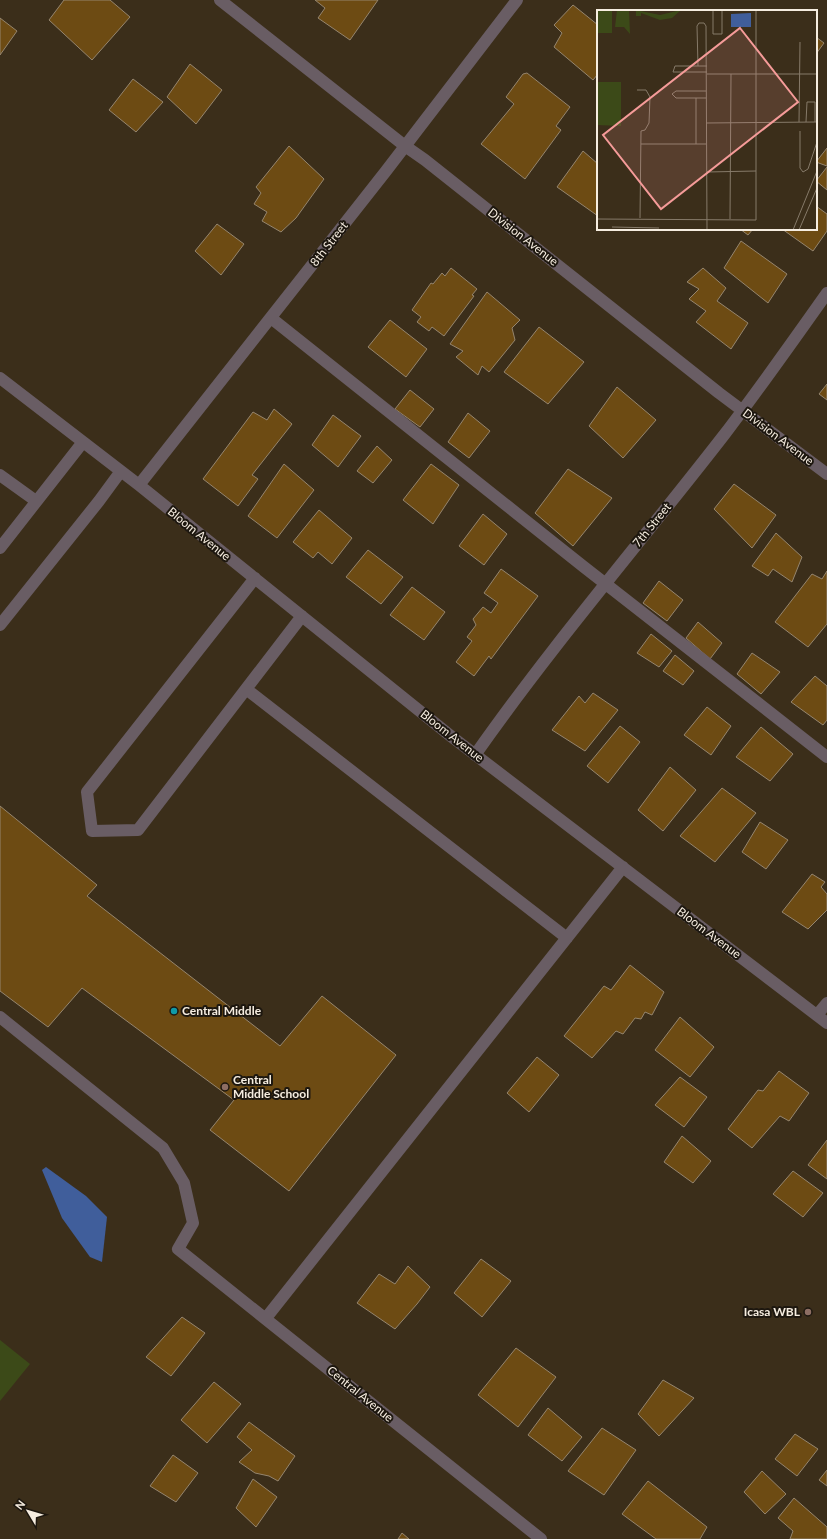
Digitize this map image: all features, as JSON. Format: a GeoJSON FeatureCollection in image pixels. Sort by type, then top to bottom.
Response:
{"type":"FeatureCollection","features":[{"type":"Feature","properties":{"kind":"street","name":"Division Avenue"},"geometry":{"type":"LineString","coordinates":[[220,0],[719,393],[827,474]]}},
{"type":"Feature","properties":{"kind":"street","name":"8th Street"},"geometry":{"type":"LineString","coordinates":[[139,485],[271,318],[517,0]]}},
{"type":"Feature","properties":{"kind":"street","name":"7th Street"},"geometry":{"type":"LineString","coordinates":[[475,755],[495,726],[605,583],[743,410],[827,293]]}},
{"type":"Feature","properties":{"kind":"street"},"geometry":{"type":"LineString","coordinates":[[271,318],[827,757]]}},
{"type":"Feature","properties":{"kind":"street","name":"Bloom Avenue"},"geometry":{"type":"LineString","coordinates":[[0,378],[139,485],[475,755],[827,1023]]}},
{"type":"Feature","properties":{"kind":"street"},"geometry":{"type":"LineString","coordinates":[[0,548],[83,442]]}},
{"type":"Feature","properties":{"kind":"street"},"geometry":{"type":"LineString","coordinates":[[0,625],[99,501],[120,471]]}},
{"type":"Feature","properties":{"kind":"street"},"geometry":{"type":"LineString","coordinates":[[0,475],[36,501]]}},
{"type":"Feature","properties":{"kind":"street"},"geometry":{"type":"LineString","coordinates":[[255,578],[88,792],[92,831],[138,830],[302,616]]}},
{"type":"Feature","properties":{"kind":"street"},"geometry":{"type":"LineString","coordinates":[[246,689],[567,938]]}},
{"type":"Feature","properties":{"kind":"street"},"geometry":{"type":"LineString","coordinates":[[266,1318],[624,867]]}},
{"type":"Feature","properties":{"kind":"street"},"geometry":{"type":"LineString","coordinates":[[817,1015],[827,1003]]}},
{"type":"Feature","properties":{"kind":"street","name":"Central Avenue"},"geometry":{"type":"LineString","coordinates":[[0,1017],[163,1148],[184,1183],[192,1223],[178,1249],[541,1539]]}},
{"type":"Feature","properties":{"kind":"green space"},"geometry":{"type":"Polygon","coordinates":[[[0,1340],[30,1364],[0,1401],[0,1340]]]}},
{"type":"Feature","properties":{"kind":"water"},"geometry":{"type":"Polygon","coordinates":[[[46,1167],[86,1196],[107,1217],[102,1262],[90,1257],[62,1218],[42,1170],[46,1167]]]}},
{"type":"Feature","properties":{"kind":"building"},"geometry":{"type":"Polygon","coordinates":[[[64,0],[110,0],[130,17],[92,60],[49,20],[64,0]]]}},
{"type":"Feature","properties":{"kind":"building"},"geometry":{"type":"Polygon","coordinates":[[[315,0],[378,0],[350,40],[318,18],[325,8],[315,0]]]}},
{"type":"Feature","properties":{"kind":"building"},"geometry":{"type":"Polygon","coordinates":[[[573,5],[597,24],[597,75],[593,80],[554,47],[562,33],[554,25],[573,5]]]}},
{"type":"Feature","properties":{"kind":"building"},"geometry":{"type":"Polygon","coordinates":[[[0,18],[17,31],[0,55],[0,18]]]}},
{"type":"Feature","properties":{"kind":"building"},"geometry":{"type":"Polygon","coordinates":[[[817,38],[824,43],[817,53],[817,38]]]}},
{"type":"Feature","properties":{"kind":"building"},"geometry":{"type":"Polygon","coordinates":[[[190,64],[222,90],[196,124],[167,97],[190,64]]]}},
{"type":"Feature","properties":{"kind":"building"},"geometry":{"type":"Polygon","coordinates":[[[527,73],[570,107],[556,126],[561,130],[525,179],[481,144],[514,104],[506,97],[523,74],[527,73]]]}},
{"type":"Feature","properties":{"kind":"building"},"geometry":{"type":"Polygon","coordinates":[[[133,79],[163,102],[136,132],[109,110],[133,79]]]}},
{"type":"Feature","properties":{"kind":"building"},"geometry":{"type":"Polygon","coordinates":[[[289,146],[324,179],[296,218],[281,232],[262,221],[267,212],[254,204],[261,193],[256,187],[289,146]]]}},
{"type":"Feature","properties":{"kind":"building"},"geometry":{"type":"Polygon","coordinates":[[[827,148],[827,166],[817,162],[827,148]]]}},
{"type":"Feature","properties":{"kind":"building"},"geometry":{"type":"Polygon","coordinates":[[[583,151],[597,163],[597,215],[557,187],[583,151]]]}},
{"type":"Feature","properties":{"kind":"building"},"geometry":{"type":"Polygon","coordinates":[[[827,167],[827,190],[817,182],[827,167]]]}},
{"type":"Feature","properties":{"kind":"building"},"geometry":{"type":"Polygon","coordinates":[[[817,207],[827,214],[827,231],[813,251],[783,230],[817,230],[817,207]]]}},
{"type":"Feature","properties":{"kind":"building"},"geometry":{"type":"Polygon","coordinates":[[[217,224],[244,244],[221,275],[195,251],[217,224]]]}},
{"type":"Feature","properties":{"kind":"building"},"geometry":{"type":"Polygon","coordinates":[[[741,230],[752,230],[748,235],[741,230]]]}},
{"type":"Feature","properties":{"kind":"building"},"geometry":{"type":"Polygon","coordinates":[[[741,241],[787,274],[768,303],[724,268],[741,241]]]}},
{"type":"Feature","properties":{"kind":"building"},"geometry":{"type":"Polygon","coordinates":[[[451,268],[477,289],[472,295],[474,296],[444,336],[432,327],[429,331],[417,322],[421,317],[412,310],[431,283],[433,284],[442,273],[445,276],[451,268]]]}},
{"type":"Feature","properties":{"kind":"building"},"geometry":{"type":"Polygon","coordinates":[[[703,268],[726,288],[717,301],[748,323],[731,349],[696,322],[706,311],[689,299],[699,289],[687,282],[703,268]]]}},
{"type":"Feature","properties":{"kind":"building"},"geometry":{"type":"Polygon","coordinates":[[[487,292],[520,320],[512,328],[515,340],[489,372],[482,366],[478,375],[456,357],[463,351],[450,344],[487,292]]]}},
{"type":"Feature","properties":{"kind":"building"},"geometry":{"type":"Polygon","coordinates":[[[390,320],[427,349],[406,377],[368,347],[390,320]]]}},
{"type":"Feature","properties":{"kind":"building"},"geometry":{"type":"Polygon","coordinates":[[[539,327],[584,362],[548,404],[504,372],[539,327]]]}},
{"type":"Feature","properties":{"kind":"building"},"geometry":{"type":"Polygon","coordinates":[[[827,384],[827,400],[819,394],[827,384]]]}},
{"type":"Feature","properties":{"kind":"building"},"geometry":{"type":"Polygon","coordinates":[[[617,387],[656,420],[623,458],[589,426],[617,387]]]}},
{"type":"Feature","properties":{"kind":"building"},"geometry":{"type":"Polygon","coordinates":[[[410,390],[434,409],[420,427],[395,409],[410,390]]]}},
{"type":"Feature","properties":{"kind":"building"},"geometry":{"type":"Polygon","coordinates":[[[274,409],[292,424],[252,475],[258,479],[238,506],[203,479],[253,412],[267,420],[274,409]]]}},
{"type":"Feature","properties":{"kind":"building"},"geometry":{"type":"Polygon","coordinates":[[[468,413],[490,431],[469,458],[448,442],[468,413]]]}},
{"type":"Feature","properties":{"kind":"building"},"geometry":{"type":"Polygon","coordinates":[[[333,415],[361,436],[338,467],[312,445],[333,415]]]}},
{"type":"Feature","properties":{"kind":"building"},"geometry":{"type":"Polygon","coordinates":[[[377,446],[392,460],[373,483],[357,471],[377,446]]]}},
{"type":"Feature","properties":{"kind":"building"},"geometry":{"type":"Polygon","coordinates":[[[284,464],[314,490],[277,538],[248,516],[284,464]]]}},
{"type":"Feature","properties":{"kind":"building"},"geometry":{"type":"Polygon","coordinates":[[[431,464],[459,485],[433,524],[403,500],[431,464]]]}},
{"type":"Feature","properties":{"kind":"building"},"geometry":{"type":"Polygon","coordinates":[[[568,469],[612,498],[573,546],[535,513],[568,469]]]}},
{"type":"Feature","properties":{"kind":"building"},"geometry":{"type":"Polygon","coordinates":[[[734,484],[776,515],[752,548],[714,509],[734,484]]]}},
{"type":"Feature","properties":{"kind":"building"},"geometry":{"type":"Polygon","coordinates":[[[319,510],[352,538],[332,564],[318,552],[313,558],[293,542],[319,510]]]}},
{"type":"Feature","properties":{"kind":"building"},"geometry":{"type":"Polygon","coordinates":[[[483,514],[507,534],[484,565],[459,546],[483,514]]]}},
{"type":"Feature","properties":{"kind":"building"},"geometry":{"type":"Polygon","coordinates":[[[776,533],[802,557],[792,582],[773,569],[768,576],[752,566],[776,533]]]}},
{"type":"Feature","properties":{"kind":"building"},"geometry":{"type":"Polygon","coordinates":[[[368,550],[403,577],[381,604],[346,577],[368,550]]]}},
{"type":"Feature","properties":{"kind":"building"},"geometry":{"type":"Polygon","coordinates":[[[501,569],[538,596],[491,659],[489,656],[474,676],[456,662],[472,641],[467,637],[476,625],[473,619],[483,607],[491,613],[498,603],[484,593],[501,569]]]}},
{"type":"Feature","properties":{"kind":"building"},"geometry":{"type":"Polygon","coordinates":[[[827,571],[827,624],[808,647],[775,622],[812,574],[822,579],[827,571]]]}},
{"type":"Feature","properties":{"kind":"building"},"geometry":{"type":"Polygon","coordinates":[[[659,581],[683,600],[667,621],[643,603],[659,581]]]}},
{"type":"Feature","properties":{"kind":"building"},"geometry":{"type":"Polygon","coordinates":[[[412,587],[445,612],[424,640],[390,615],[412,587]]]}},
{"type":"Feature","properties":{"kind":"building"},"geometry":{"type":"Polygon","coordinates":[[[698,622],[722,643],[710,659],[686,638],[698,622]]]}},
{"type":"Feature","properties":{"kind":"building"},"geometry":{"type":"Polygon","coordinates":[[[651,634],[672,651],[659,667],[637,653],[651,634]]]}},
{"type":"Feature","properties":{"kind":"building"},"geometry":{"type":"Polygon","coordinates":[[[752,653],[780,672],[761,694],[737,674],[752,653]]]}},
{"type":"Feature","properties":{"kind":"building"},"geometry":{"type":"Polygon","coordinates":[[[675,655],[694,671],[683,685],[663,671],[675,655]]]}},
{"type":"Feature","properties":{"kind":"building"},"geometry":{"type":"Polygon","coordinates":[[[815,676],[827,686],[827,720],[823,725],[791,702],[815,676]]]}},
{"type":"Feature","properties":{"kind":"building"},"geometry":{"type":"Polygon","coordinates":[[[593,693],[618,710],[585,751],[552,730],[579,696],[585,703],[593,693]]]}},
{"type":"Feature","properties":{"kind":"building"},"geometry":{"type":"Polygon","coordinates":[[[707,707],[731,726],[711,755],[684,735],[707,707]]]}},
{"type":"Feature","properties":{"kind":"building"},"geometry":{"type":"Polygon","coordinates":[[[620,726],[640,742],[608,783],[587,766],[620,726]]]}},
{"type":"Feature","properties":{"kind":"building"},"geometry":{"type":"Polygon","coordinates":[[[761,727],[793,754],[770,781],[736,757],[761,727]]]}},
{"type":"Feature","properties":{"kind":"building"},"geometry":{"type":"Polygon","coordinates":[[[670,767],[696,790],[663,831],[638,810],[670,767]]]}},
{"type":"Feature","properties":{"kind":"building"},"geometry":{"type":"Polygon","coordinates":[[[722,788],[756,813],[715,862],[680,836],[722,788]]]}},
{"type":"Feature","properties":{"kind":"building","name":"Central Middle"},"geometry":{"type":"Polygon","coordinates":[[[0,806],[97,885],[87,896],[280,1046],[322,996],[396,1055],[289,1191],[210,1130],[234,1100],[82,988],[48,1027],[0,991],[0,806]]]}},
{"type":"Feature","properties":{"kind":"building"},"geometry":{"type":"Polygon","coordinates":[[[760,822],[788,840],[766,869],[742,852],[760,822]]]}},
{"type":"Feature","properties":{"kind":"building"},"geometry":{"type":"Polygon","coordinates":[[[812,874],[825,882],[821,887],[827,894],[827,910],[808,929],[782,912],[812,874]]]}},
{"type":"Feature","properties":{"kind":"building"},"geometry":{"type":"Polygon","coordinates":[[[630,965],[664,992],[652,1015],[645,1012],[641,1019],[635,1018],[623,1034],[616,1031],[592,1058],[564,1036],[604,986],[611,990],[630,965]]]}},
{"type":"Feature","properties":{"kind":"building"},"geometry":{"type":"Polygon","coordinates":[[[680,1017],[714,1047],[690,1077],[655,1050],[680,1017]]]}},
{"type":"Feature","properties":{"kind":"building"},"geometry":{"type":"Polygon","coordinates":[[[537,1057],[559,1075],[529,1112],[507,1093],[537,1057]]]}},
{"type":"Feature","properties":{"kind":"building"},"geometry":{"type":"Polygon","coordinates":[[[779,1071],[809,1093],[789,1121],[780,1116],[752,1148],[728,1129],[758,1090],[763,1091],[779,1071]]]}},
{"type":"Feature","properties":{"kind":"building"},"geometry":{"type":"Polygon","coordinates":[[[680,1077],[707,1097],[684,1127],[655,1105],[680,1077]]]}},
{"type":"Feature","properties":{"kind":"building"},"geometry":{"type":"Polygon","coordinates":[[[682,1136],[711,1161],[693,1183],[664,1162],[682,1136]]]}},
{"type":"Feature","properties":{"kind":"building"},"geometry":{"type":"Polygon","coordinates":[[[827,1140],[827,1179],[808,1165],[827,1140]]]}},
{"type":"Feature","properties":{"kind":"building"},"geometry":{"type":"Polygon","coordinates":[[[793,1171],[823,1193],[803,1217],[773,1194],[793,1171]]]}},
{"type":"Feature","properties":{"kind":"building"},"geometry":{"type":"Polygon","coordinates":[[[481,1259],[511,1281],[482,1317],[454,1293],[481,1259]]]}},
{"type":"Feature","properties":{"kind":"building"},"geometry":{"type":"Polygon","coordinates":[[[408,1266],[430,1287],[395,1329],[357,1303],[379,1274],[395,1284],[408,1266]]]}},
{"type":"Feature","properties":{"kind":"building"},"geometry":{"type":"Polygon","coordinates":[[[182,1317],[205,1333],[171,1376],[146,1357],[182,1317]]]}},
{"type":"Feature","properties":{"kind":"building"},"geometry":{"type":"Polygon","coordinates":[[[516,1348],[556,1377],[518,1427],[478,1395],[516,1348]]]}},
{"type":"Feature","properties":{"kind":"building"},"geometry":{"type":"Polygon","coordinates":[[[663,1380],[694,1398],[659,1436],[638,1414],[663,1380]]]}},
{"type":"Feature","properties":{"kind":"building"},"geometry":{"type":"Polygon","coordinates":[[[214,1382],[241,1404],[207,1443],[181,1420],[214,1382]]]}},
{"type":"Feature","properties":{"kind":"building"},"geometry":{"type":"Polygon","coordinates":[[[548,1408],[582,1437],[562,1461],[528,1435],[548,1408]]]}},
{"type":"Feature","properties":{"kind":"building"},"geometry":{"type":"Polygon","coordinates":[[[249,1422],[295,1456],[278,1481],[269,1476],[255,1473],[239,1462],[252,1450],[237,1437],[249,1422]]]}},
{"type":"Feature","properties":{"kind":"building"},"geometry":{"type":"Polygon","coordinates":[[[602,1428],[636,1450],[604,1495],[568,1471],[602,1428]]]}},
{"type":"Feature","properties":{"kind":"building"},"geometry":{"type":"Polygon","coordinates":[[[795,1434],[818,1449],[797,1476],[775,1459],[795,1434]]]}},
{"type":"Feature","properties":{"kind":"building"},"geometry":{"type":"Polygon","coordinates":[[[173,1455],[198,1473],[176,1502],[150,1486],[173,1455]]]}},
{"type":"Feature","properties":{"kind":"building"},"geometry":{"type":"Polygon","coordinates":[[[827,1470],[827,1486],[819,1480],[827,1470]]]}},
{"type":"Feature","properties":{"kind":"building"},"geometry":{"type":"Polygon","coordinates":[[[762,1471],[786,1494],[765,1514],[744,1492],[762,1471]]]}},
{"type":"Feature","properties":{"kind":"building"},"geometry":{"type":"Polygon","coordinates":[[[253,1479],[277,1497],[256,1527],[236,1508],[253,1479]]]}},
{"type":"Feature","properties":{"kind":"building"},"geometry":{"type":"Polygon","coordinates":[[[648,1481],[707,1527],[700,1539],[656,1539],[622,1514],[648,1481]]]}},
{"type":"Feature","properties":{"kind":"building"},"geometry":{"type":"Polygon","coordinates":[[[794,1498],[827,1527],[827,1539],[790,1539],[793,1531],[778,1518],[794,1498]]]}},
{"type":"Feature","properties":{"kind":"building"},"geometry":{"type":"Polygon","coordinates":[[[402,1533],[409,1539],[398,1539],[402,1533]]]}},
{"type":"Feature","properties":{"kind":"place","name":"Central Middle"},"geometry":{"type":"Point","coordinates":[174,1011]}},
{"type":"Feature","properties":{"kind":"place","name":"Central Middle School"},"geometry":{"type":"Point","coordinates":[225,1087]}},
{"type":"Feature","properties":{"kind":"place","name":"Icasa WBL"},"geometry":{"type":"Point","coordinates":[808,1312]}}]}
